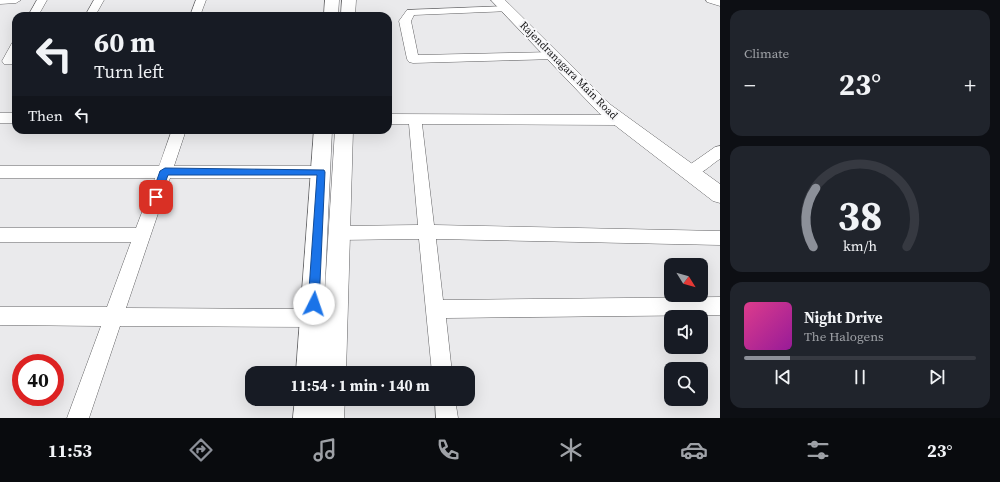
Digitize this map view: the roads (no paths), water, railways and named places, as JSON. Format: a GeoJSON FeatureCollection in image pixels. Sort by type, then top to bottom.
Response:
{"type":"FeatureCollection","features":[{"type":"Feature","properties":{"kind":"street"},"geometry":{"type":"LineString","coordinates":[[0,1],[16,0]]}},
{"type":"Feature","properties":{"kind":"street"},"geometry":{"type":"LineString","coordinates":[[35,12],[42,0]]}},
{"type":"Feature","properties":{"kind":"street"},"geometry":{"type":"LineString","coordinates":[[92,12],[99,0]]}},
{"type":"Feature","properties":{"kind":"street"},"geometry":{"type":"LineString","coordinates":[[196,12],[201,0]]}},
{"type":"Feature","properties":{"kind":"street"},"geometry":{"type":"LineString","coordinates":[[331,12],[332,0]]}},
{"type":"Feature","properties":{"kind":"street"},"geometry":{"type":"LineString","coordinates":[[348,12],[349,0]]}},
{"type":"Feature","properties":{"kind":"street"},"geometry":{"type":"LineString","coordinates":[[711,0],[720,3]]}},
{"type":"Feature","properties":{"kind":"street"},"geometry":{"type":"LineString","coordinates":[[501,2],[411,12],[405,21],[413,59],[553,56]]}},
{"type":"Feature","properties":{"kind":"street","name":"Rajendranagara Main Road"},"geometry":{"type":"LineString","coordinates":[[501,2],[618,120],[720,195]]}},
{"type":"Feature","properties":{"kind":"street"},"geometry":{"type":"LineString","coordinates":[[8,61],[12,54]]}},
{"type":"Feature","properties":{"kind":"street"},"geometry":{"type":"LineString","coordinates":[[0,118],[12,118]]}},
{"type":"Feature","properties":{"kind":"street"},"geometry":{"type":"LineString","coordinates":[[392,119],[618,120]]}},
{"type":"Feature","properties":{"kind":"street"},"geometry":{"type":"LineString","coordinates":[[415,120],[441,366]]}},
{"type":"Feature","properties":{"kind":"street"},"geometry":{"type":"LineString","coordinates":[[78,418],[178,134]]}},
{"type":"Feature","properties":{"kind":"street"},"geometry":{"type":"LineString","coordinates":[[310,366],[323,134]]}},
{"type":"Feature","properties":{"kind":"street"},"geometry":{"type":"LineString","coordinates":[[333,366],[338,233],[344,134]]}},
{"type":"Feature","properties":{"kind":"street"},"geometry":{"type":"LineString","coordinates":[[690,172],[720,151]]}},
{"type":"Feature","properties":{"kind":"street"},"geometry":{"type":"LineString","coordinates":[[0,172],[321,172]]}},
{"type":"Feature","properties":{"kind":"street"},"geometry":{"type":"LineString","coordinates":[[338,233],[428,232],[720,238]]}},
{"type":"Feature","properties":{"kind":"street"},"geometry":{"type":"LineString","coordinates":[[0,235],[142,235]]}},
{"type":"Feature","properties":{"kind":"street"},"geometry":{"type":"LineString","coordinates":[[434,309],[720,306]]}},
{"type":"Feature","properties":{"kind":"street"},"geometry":{"type":"LineString","coordinates":[[0,316],[313,318]]}},
{"type":"Feature","properties":{"kind":"street"},"geometry":{"type":"LineString","coordinates":[[306,418],[307,406]]}},
{"type":"Feature","properties":{"kind":"street"},"geometry":{"type":"LineString","coordinates":[[331,418],[332,406]]}},
{"type":"Feature","properties":{"kind":"street"},"geometry":{"type":"LineString","coordinates":[[446,406],[447,418]]}}]}
